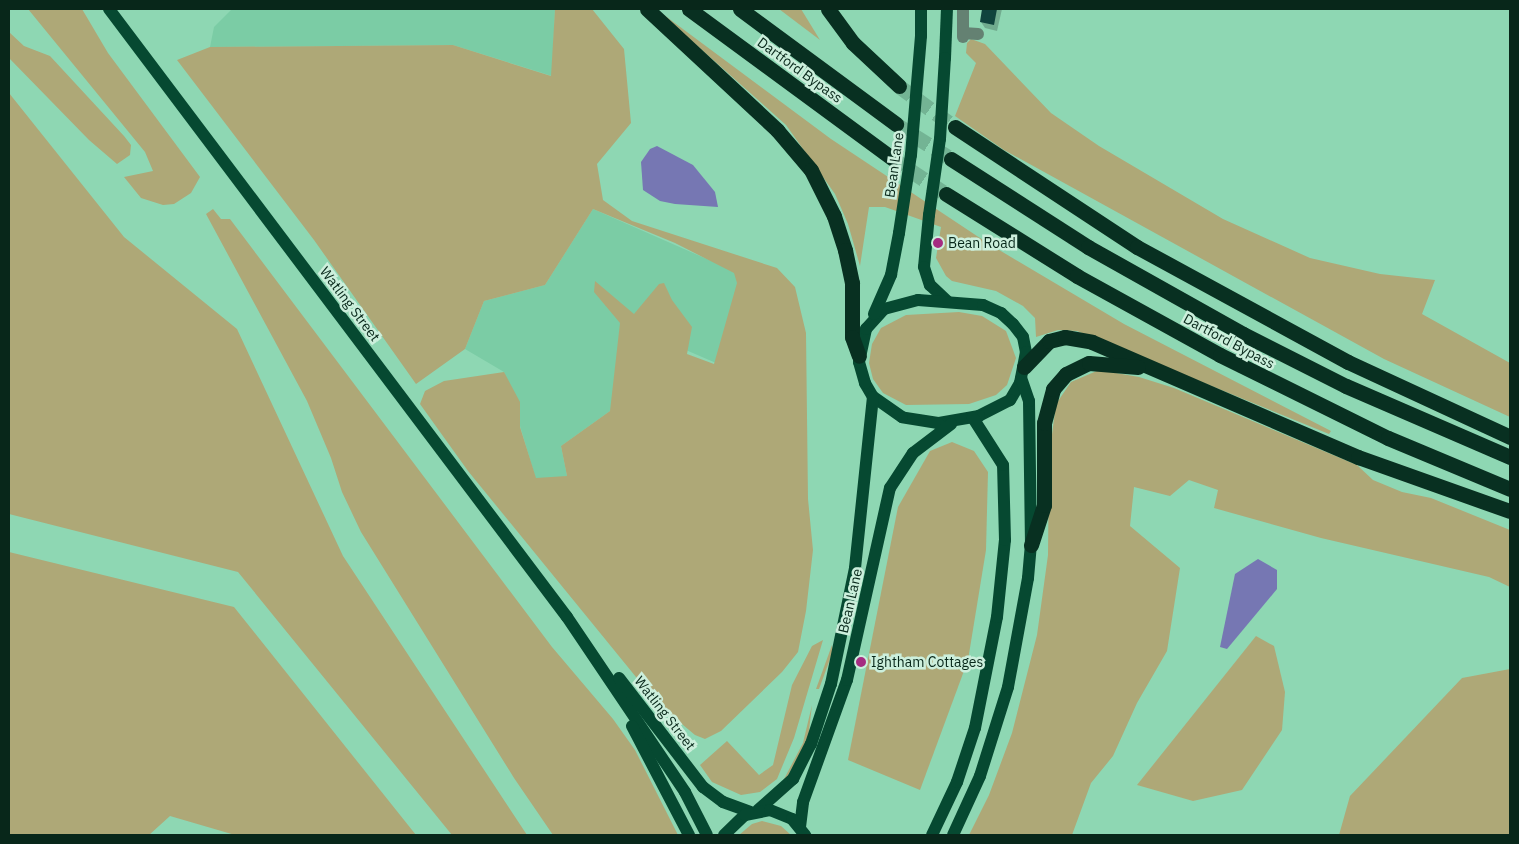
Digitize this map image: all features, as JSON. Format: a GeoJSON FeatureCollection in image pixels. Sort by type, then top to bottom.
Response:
{"type":"FeatureCollection","features":[{"type":"Feature","properties":{"kind":"highway"},"geometry":{"type":"LineString","coordinates":[[647,9],[777,130],[811,170],[834,216],[846,250],[852,283],[852,337],[859,356]]}},
{"type":"Feature","properties":{"kind":"highway","name":"Dartford Bypass"},"geometry":{"type":"LineString","coordinates":[[689,9],[892,158]]}},
{"type":"Feature","properties":{"kind":"highway","name":"Dartford Bypass"},"geometry":{"type":"LineString","coordinates":[[740,9],[896,124]]}},
{"type":"Feature","properties":{"kind":"highway"},"geometry":{"type":"LineString","coordinates":[[828,9],[858,48],[899,86]]}},
{"type":"Feature","properties":{"kind":"highway"},"geometry":{"type":"LineString","coordinates":[[955,127],[1137,248],[1348,362],[1510,437]]}},
{"type":"Feature","properties":{"kind":"highway","name":"Dartford Bypass"},"geometry":{"type":"LineString","coordinates":[[951,159],[1088,247],[1243,334],[1346,386],[1510,457]]}},
{"type":"Feature","properties":{"kind":"highway","name":"Dartford Bypass"},"geometry":{"type":"LineString","coordinates":[[946,194],[1077,276],[1220,355],[1388,438],[1510,490]]}},
{"type":"Feature","properties":{"kind":"highway"},"geometry":{"type":"LineString","coordinates":[[1022,372],[1044,344],[1065,337],[1096,343],[1144,366],[1358,457],[1510,511]]}},
{"type":"Feature","properties":{"kind":"highway"},"geometry":{"type":"LineString","coordinates":[[1031,545],[1044,505],[1044,423],[1055,386],[1066,374],[1089,363],[1144,366]]}},
{"type":"Feature","properties":{"kind":"main road","name":"Watling Street"},"geometry":{"type":"LineString","coordinates":[[109,9],[568,617],[685,792],[707,835]]}},
{"type":"Feature","properties":{"kind":"main road","name":"Bean Lane"},"geometry":{"type":"LineString","coordinates":[[871,321],[891,275],[912,155],[921,36],[921,9]]}},
{"type":"Feature","properties":{"kind":"main road"},"geometry":{"type":"LineString","coordinates":[[947,9],[940,140],[929,215],[924,267],[930,285],[948,302]]}},
{"type":"Feature","properties":{"kind":"main road"},"geometry":{"type":"LineString","coordinates":[[953,835],[980,776],[1008,687],[1021,626],[1031,545],[1029,401],[1022,372],[1024,342],[1006,316],[983,304],[905,301],[884,309],[871,321],[859,356],[861,375],[874,397],[890,412],[910,420],[938,423],[973,418],[1007,402],[1022,372]]}},
{"type":"Feature","properties":{"kind":"main road","name":"Bean Lane"},"geometry":{"type":"LineString","coordinates":[[724,835],[734,822],[754,811],[793,779],[811,744],[831,684],[855,568],[874,397]]}},
{"type":"Feature","properties":{"kind":"main road"},"geometry":{"type":"LineString","coordinates":[[932,835],[957,782],[975,728],[997,617],[1005,540],[1003,465],[973,418]]}},
{"type":"Feature","properties":{"kind":"main road","name":"Bean Lane"},"geometry":{"type":"LineString","coordinates":[[802,831],[803,802],[847,680],[892,484],[910,456],[939,430],[973,418]]}},
{"type":"Feature","properties":{"kind":"main road","name":"Watling Street"},"geometry":{"type":"LineString","coordinates":[[568,617],[581,629],[703,787],[723,802],[754,811],[782,813],[802,831]]}},
{"type":"Feature","properties":{"kind":"main road"},"geometry":{"type":"LineString","coordinates":[[568,617],[576,644],[633,728],[689,835]]}},
{"type":"Feature","properties":{"kind":"street"},"geometry":{"type":"LineString","coordinates":[[963,9],[963,35],[978,34]]}},
{"type":"Feature","properties":{"kind":"shaded area"},"geometry":{"type":"Polygon","coordinates":[[[28,9],[82,9],[108,53],[200,177],[191,193],[174,204],[163,205],[141,198],[124,177],[153,171],[145,152],[28,9]]]}},
{"type":"Feature","properties":{"kind":"shaded area"},"geometry":{"type":"Polygon","coordinates":[[[232,9],[555,9],[552,76],[453,45],[210,47],[214,27],[232,9]]]}},
{"type":"Feature","properties":{"kind":"shaded area"},"geometry":{"type":"Polygon","coordinates":[[[555,9],[592,9],[624,49],[631,123],[597,164],[603,200],[632,221],[777,268],[795,287],[806,333],[808,499],[813,550],[806,611],[798,652],[782,672],[721,731],[705,739],[695,735],[658,704],[468,471],[420,404],[425,391],[444,381],[504,372],[520,402],[520,427],[536,478],[567,476],[561,446],[610,411],[620,323],[594,292],[595,281],[634,314],[659,284],[664,283],[672,300],[692,327],[687,354],[714,364],[737,283],[734,273],[675,243],[593,209],[545,285],[484,301],[465,349],[416,384],[314,240],[177,60],[210,47],[453,45],[551,76],[555,9]]]}},
{"type":"Feature","properties":{"kind":"shaded area"},"geometry":{"type":"Polygon","coordinates":[[[656,9],[831,139],[989,244],[1124,324],[1331,431],[1329,434],[1077,331],[1058,330],[1036,337],[1035,318],[1023,306],[996,291],[952,281],[946,276],[936,258],[941,227],[885,207],[869,207],[860,266],[848,224],[835,194],[786,125],[656,9]]]}},
{"type":"Feature","properties":{"kind":"shaded area"},"geometry":{"type":"Polygon","coordinates":[[[779,9],[801,9],[820,40],[779,9]]]}},
{"type":"Feature","properties":{"kind":"shaded area"},"geometry":{"type":"Polygon","coordinates":[[[9,32],[24,46],[50,56],[124,136],[131,145],[130,155],[117,164],[89,140],[9,58],[9,32]]]}},
{"type":"Feature","properties":{"kind":"shaded area"},"geometry":{"type":"Polygon","coordinates":[[[971,39],[985,44],[1051,113],[1099,146],[1223,219],[1310,258],[1380,274],[1435,280],[1422,314],[1510,363],[1510,417],[1384,359],[1004,150],[955,116],[976,63],[966,53],[967,43],[971,39]]]}},
{"type":"Feature","properties":{"kind":"shaded area"},"geometry":{"type":"Polygon","coordinates":[[[9,93],[124,237],[237,329],[343,556],[527,835],[452,835],[238,572],[9,514],[9,93]]]}},
{"type":"Feature","properties":{"kind":"shaded area"},"geometry":{"type":"Polygon","coordinates":[[[213,209],[221,219],[230,219],[552,647],[613,719],[635,750],[678,835],[553,835],[514,778],[361,532],[342,492],[331,458],[307,401],[206,214],[213,209]]]}},
{"type":"Feature","properties":{"kind":"shaded area"},"geometry":{"type":"Polygon","coordinates":[[[593,209],[741,274],[716,363],[658,338],[610,411],[561,446],[567,476],[537,483],[504,372],[465,349],[484,301],[545,285],[593,209]]]}},
{"type":"Feature","properties":{"kind":"shaded area"},"geometry":{"type":"Polygon","coordinates":[[[959,312],[982,316],[1006,331],[1016,358],[1007,385],[996,395],[969,404],[906,405],[883,393],[873,379],[869,363],[872,344],[881,328],[906,315],[959,312]]]}},
{"type":"Feature","properties":{"kind":"shaded area"},"geometry":{"type":"Polygon","coordinates":[[[1099,370],[1139,377],[1174,388],[1357,465],[1373,480],[1402,492],[1431,498],[1510,530],[1510,587],[1489,577],[1321,538],[1214,508],[1218,490],[1189,480],[1170,496],[1134,487],[1130,526],[1180,568],[1167,651],[1137,703],[1113,756],[1091,783],[1072,835],[969,835],[989,795],[1012,733],[1037,635],[1048,555],[1049,457],[1056,404],[1071,382],[1099,370]]]}},
{"type":"Feature","properties":{"kind":"shaded area"},"geometry":{"type":"Polygon","coordinates":[[[952,442],[974,451],[988,472],[986,550],[968,660],[920,790],[848,760],[898,507],[930,451],[952,442]]]}},
{"type":"Feature","properties":{"kind":"shaded area"},"geometry":{"type":"Polygon","coordinates":[[[9,552],[234,607],[416,835],[235,835],[170,816],[149,835],[9,835],[9,552]]]}},
{"type":"Feature","properties":{"kind":"shaded area"},"geometry":{"type":"Polygon","coordinates":[[[1256,636],[1274,646],[1285,692],[1282,730],[1242,790],[1193,801],[1137,785],[1256,636]]]}},
{"type":"Feature","properties":{"kind":"shaded area"},"geometry":{"type":"Polygon","coordinates":[[[823,640],[794,738],[777,779],[760,792],[741,795],[712,782],[700,765],[727,741],[759,775],[773,765],[792,685],[812,646],[823,640]]]}},
{"type":"Feature","properties":{"kind":"shaded area"},"geometry":{"type":"Polygon","coordinates":[[[832,645],[833,651],[819,689],[816,689],[832,645]]]}},
{"type":"Feature","properties":{"kind":"shaded area"},"geometry":{"type":"Polygon","coordinates":[[[1510,669],[1510,835],[1339,835],[1350,796],[1462,678],[1510,669]]]}},
{"type":"Feature","properties":{"kind":"shaded area"},"geometry":{"type":"Polygon","coordinates":[[[812,705],[808,739],[789,774],[783,781],[803,743],[812,705]]]}},
{"type":"Feature","properties":{"kind":"shaded area"},"geometry":{"type":"Polygon","coordinates":[[[762,821],[781,826],[791,835],[739,835],[752,824],[762,821]]]}},
{"type":"Feature","properties":{"kind":"water"},"geometry":{"type":"Polygon","coordinates":[[[657,146],[693,165],[715,192],[718,207],[660,201],[643,190],[641,162],[650,149],[657,146]]]}},
{"type":"Feature","properties":{"kind":"water"},"geometry":{"type":"Polygon","coordinates":[[[1258,559],[1277,570],[1277,589],[1227,649],[1220,647],[1235,574],[1258,559]]]}},
{"type":"Feature","properties":{"kind":"building"},"geometry":{"type":"Polygon","coordinates":[[[982,9],[997,9],[994,25],[980,22],[982,9]]]}},
{"type":"Feature","properties":{"kind":"tunnel"},"geometry":{"type":"LineString","coordinates":[[899,86],[955,127]]}},
{"type":"Feature","properties":{"kind":"tunnel"},"geometry":{"type":"LineString","coordinates":[[896,124],[950,158]]}},
{"type":"Feature","properties":{"kind":"tunnel"},"geometry":{"type":"LineString","coordinates":[[892,158],[943,192]]}},
{"type":"Feature","properties":{"kind":"place","name":"Bean Road"},"geometry":{"type":"Point","coordinates":[938,243]}},
{"type":"Feature","properties":{"kind":"place","name":"Ightham Cottages"},"geometry":{"type":"Point","coordinates":[861,662]}}]}
